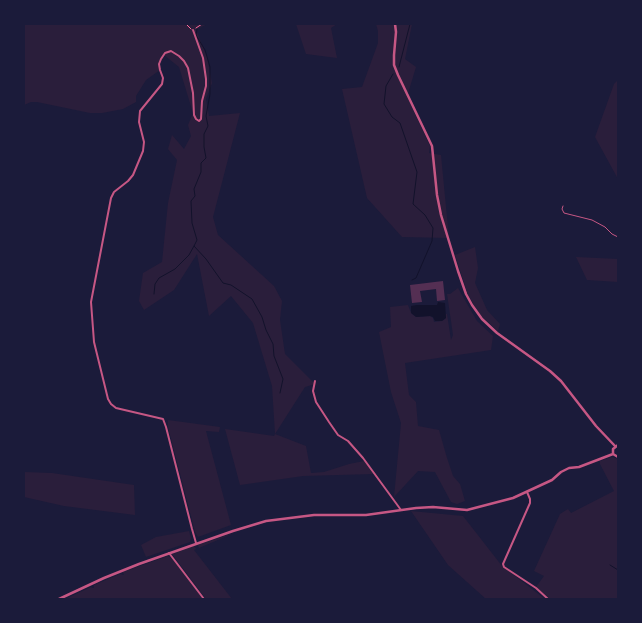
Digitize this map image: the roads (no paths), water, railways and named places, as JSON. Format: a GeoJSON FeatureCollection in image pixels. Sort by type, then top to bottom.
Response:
{"type":"FeatureCollection","features":[{"type":"Feature","properties":{"kind":"street"},"geometry":{"type":"LineString","coordinates":[[395,24],[394,65],[432,146],[436,195],[441,215],[458,271],[472,305],[482,319],[496,332],[560,381],[596,426],[617,446],[613,449],[613,454]]}},
{"type":"Feature","properties":{"kind":"street"},"geometry":{"type":"LineString","coordinates":[[193,30],[203,58],[206,79],[206,86],[202,101],[201,120],[199,121],[194,116],[193,93],[188,68],[184,60],[171,51],[165,53],[161,59],[160,70],[164,78],[162,84],[149,98],[140,111],[139,122],[144,142],[143,151],[133,175],[114,192],[110,198],[92,294],[91,309],[94,342],[108,399],[116,408],[163,418],[196,543]]}},
{"type":"Feature","properties":{"kind":"street"},"geometry":{"type":"LineString","coordinates":[[315,381],[313,390],[316,402],[329,422],[338,435],[348,441],[363,458],[401,510]]}},
{"type":"Feature","properties":{"kind":"street"},"geometry":{"type":"LineString","coordinates":[[613,454],[618,457]]}},
{"type":"Feature","properties":{"kind":"street"},"geometry":{"type":"LineString","coordinates":[[59,599],[110,576],[196,543],[246,526],[282,518],[314,515],[366,515],[425,507],[460,511],[472,509],[512,498],[552,480],[561,472],[570,468],[579,467],[613,454]]}},
{"type":"Feature","properties":{"kind":"street"},"geometry":{"type":"LineString","coordinates":[[527,492],[530,503],[503,564],[504,567],[548,599]]}},
{"type":"Feature","properties":{"kind":"street"},"geometry":{"type":"LineString","coordinates":[[169,553],[204,599]]}},
{"type":"Feature","properties":{"kind":"lane"},"geometry":{"type":"LineString","coordinates":[[563,206],[562,209],[564,213],[592,220],[618,237]]}},
{"type":"Feature","properties":{"kind":"waterway"},"geometry":{"type":"LineString","coordinates":[[399,67],[410,24]]}},
{"type":"Feature","properties":{"kind":"waterway"},"geometry":{"type":"LineString","coordinates":[[197,29],[196,35],[205,50],[210,67],[210,94],[206,116],[208,126],[204,134],[206,158],[201,163],[201,172],[194,189],[195,196],[191,201],[192,223],[197,240],[194,246],[206,259],[223,283],[231,285],[252,299],[262,317],[266,330],[273,344],[274,356],[283,379],[280,393]]}},
{"type":"Feature","properties":{"kind":"waterway"},"geometry":{"type":"LineString","coordinates":[[393,74],[386,86],[384,104],[392,117],[400,123],[417,172],[413,204],[425,215],[433,228],[432,241],[416,278],[412,280]]}},
{"type":"Feature","properties":{"kind":"waterway"},"geometry":{"type":"LineString","coordinates":[[154,294],[155,284],[159,278],[175,269],[189,255],[194,246]]}},
{"type":"Feature","properties":{"kind":"waterway"},"geometry":{"type":"LineString","coordinates":[[610,565],[618,570]]}}]}
